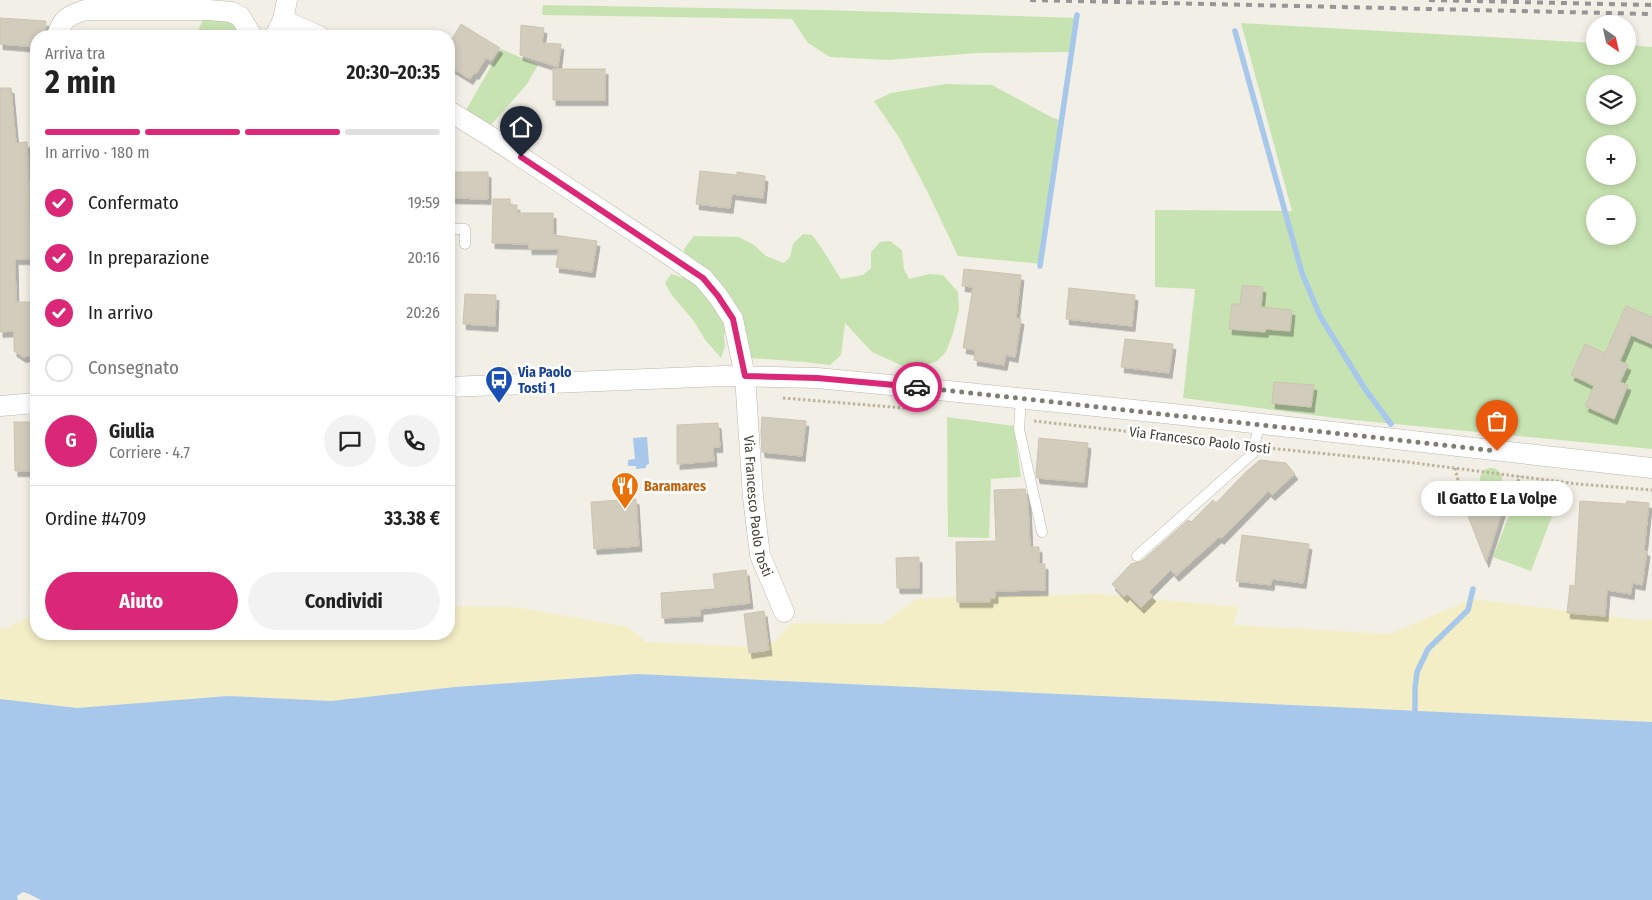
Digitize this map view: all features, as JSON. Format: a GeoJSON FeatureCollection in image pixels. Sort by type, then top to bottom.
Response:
{"type":"FeatureCollection","features":[{"type":"Feature","properties":{"kind":"street"},"geometry":{"type":"LineString","coordinates":[[275,0],[278,30]]}},
{"type":"Feature","properties":{"kind":"street"},"geometry":{"type":"LineString","coordinates":[[278,30],[287,0]]}},
{"type":"Feature","properties":{"kind":"street"},"geometry":{"type":"LineString","coordinates":[[59,30],[67,16],[84,10],[208,10],[231,12],[240,16],[248,30]]}},
{"type":"Feature","properties":{"kind":"street"},"geometry":{"type":"LineString","coordinates":[[455,115],[703,278],[733,319],[745,376]]}},
{"type":"Feature","properties":{"kind":"street","name":"Via Francesco Paolo Tosti"},"geometry":{"type":"LineString","coordinates":[[745,376],[753,497],[760,555],[784,612]]}},
{"type":"Feature","properties":{"kind":"street","name":"Via Francesco Paolo Tosti"},"geometry":{"type":"LineString","coordinates":[[455,386],[745,376],[817,378],[1021,398],[1652,468]]}},
{"type":"Feature","properties":{"kind":"street"},"geometry":{"type":"LineString","coordinates":[[0,406],[30,404]]}},
{"type":"Feature","properties":{"kind":"lane"},"geometry":{"type":"LineString","coordinates":[[455,229],[465,229],[465,244]]}},
{"type":"Feature","properties":{"kind":"lane"},"geometry":{"type":"LineString","coordinates":[[1021,398],[1019,429],[1042,532]]}},
{"type":"Feature","properties":{"kind":"lane"},"geometry":{"type":"LineString","coordinates":[[1136,556],[1253,453],[1259,424]]}},
{"type":"Feature","properties":{"kind":"path"},"geometry":{"type":"LineString","coordinates":[[781,398],[932,410]]}},
{"type":"Feature","properties":{"kind":"path","name":"Via Francesco Paolo Tosti"},"geometry":{"type":"LineString","coordinates":[[1020,420],[1455,468],[1578,484],[1652,490]]}},
{"type":"Feature","properties":{"kind":"path"},"geometry":{"type":"LineString","coordinates":[[1455,468],[1460,488],[1514,491],[1520,476]]}},
{"type":"Feature","properties":{"kind":"green space"},"geometry":{"type":"Polygon","coordinates":[[[543,5],[823,10],[1079,18],[1074,52],[978,53],[887,60],[830,57],[808,43],[792,19],[542,15],[543,5]]]}},
{"type":"Feature","properties":{"kind":"green space"},"geometry":{"type":"Polygon","coordinates":[[[203,19],[221,20],[237,24],[242,30],[198,30],[203,19]]]}},
{"type":"Feature","properties":{"kind":"green space"},"geometry":{"type":"Polygon","coordinates":[[[1241,23],[1586,42],[1586,65],[1636,65],[1636,46],[1652,47],[1652,449],[1343,419],[1183,398],[1195,289],[1155,287],[1155,210],[1292,211],[1241,23]]]}},
{"type":"Feature","properties":{"kind":"green space"},"geometry":{"type":"Polygon","coordinates":[[[501,49],[538,65],[527,84],[491,125],[466,110],[501,49]]]}},
{"type":"Feature","properties":{"kind":"green space"},"geometry":{"type":"Polygon","coordinates":[[[945,84],[992,85],[1053,118],[1064,121],[1042,264],[958,256],[900,139],[874,101],[891,93],[945,84]]]}},
{"type":"Feature","properties":{"kind":"green space"},"geometry":{"type":"Polygon","coordinates":[[[803,234],[812,235],[841,279],[863,275],[871,268],[871,252],[880,242],[890,241],[902,250],[904,269],[909,279],[929,274],[943,275],[958,292],[959,310],[946,352],[937,361],[921,367],[903,366],[872,352],[845,323],[841,355],[830,365],[750,358],[742,323],[724,334],[725,346],[721,358],[706,341],[693,320],[671,294],[665,283],[671,274],[684,278],[684,249],[694,236],[739,237],[754,245],[766,256],[784,263],[790,257],[793,244],[803,234]]]}},
{"type":"Feature","properties":{"kind":"green space"},"geometry":{"type":"Polygon","coordinates":[[[947,417],[1014,426],[1021,477],[991,479],[989,538],[948,537],[947,417]]]}},
{"type":"Feature","properties":{"kind":"green space"},"geometry":{"type":"Polygon","coordinates":[[[1491,468],[1499,471],[1502,479],[1499,487],[1491,490],[1483,487],[1480,479],[1483,471],[1491,468]]]}},
{"type":"Feature","properties":{"kind":"green space"},"geometry":{"type":"Polygon","coordinates":[[[1516,497],[1554,511],[1531,571],[1493,557],[1516,497]]]}},
{"type":"Feature","properties":{"kind":"sand"},"geometry":{"type":"Polygon","coordinates":[[[1096,594],[1238,607],[1234,625],[1390,634],[1472,599],[1645,621],[1652,619],[1652,722],[637,674],[455,687],[331,701],[228,696],[77,708],[0,699],[0,627],[6,629],[30,616],[30,640],[455,640],[455,606],[515,607],[628,627],[646,642],[755,647],[775,641],[792,623],[883,624],[916,599],[1096,594]]]}},
{"type":"Feature","properties":{"kind":"water"},"geometry":{"type":"Polygon","coordinates":[[[647,437],[649,464],[646,465],[646,468],[636,469],[636,466],[628,466],[628,460],[635,459],[633,438],[647,437]]]}},
{"type":"Feature","properties":{"kind":"water"},"geometry":{"type":"Polygon","coordinates":[[[637,674],[1652,722],[1652,900],[0,900],[0,699],[77,708],[228,696],[331,701],[455,687],[637,674]]]}},
{"type":"Feature","properties":{"kind":"pier"},"geometry":{"type":"Polygon","coordinates":[[[23,892],[41,900],[18,900],[17,896],[23,892]]]}},
{"type":"Feature","properties":{"kind":"building"},"geometry":{"type":"Polygon","coordinates":[[[0,18],[46,21],[45,30],[30,30],[30,46],[0,44],[0,18]]]}},
{"type":"Feature","properties":{"kind":"building"},"geometry":{"type":"Polygon","coordinates":[[[461,24],[500,48],[491,61],[486,58],[476,74],[474,73],[470,79],[455,70],[455,34],[461,24]]]}},
{"type":"Feature","properties":{"kind":"building"},"geometry":{"type":"Polygon","coordinates":[[[521,25],[544,28],[542,43],[561,44],[558,67],[520,55],[521,25]]]}},
{"type":"Feature","properties":{"kind":"building"},"geometry":{"type":"Polygon","coordinates":[[[553,69],[605,69],[605,100],[553,100],[553,69]]]}},
{"type":"Feature","properties":{"kind":"building"},"geometry":{"type":"Polygon","coordinates":[[[0,88],[11,88],[16,143],[27,142],[30,259],[15,259],[16,302],[30,302],[30,356],[23,357],[14,351],[14,331],[0,332],[0,88]]]}},
{"type":"Feature","properties":{"kind":"building"},"geometry":{"type":"Polygon","coordinates":[[[700,171],[737,175],[737,172],[765,176],[763,198],[732,194],[730,208],[696,204],[700,171]]]}},
{"type":"Feature","properties":{"kind":"building"},"geometry":{"type":"Polygon","coordinates":[[[455,172],[488,172],[488,199],[455,198],[455,172]]]}},
{"type":"Feature","properties":{"kind":"building"},"geometry":{"type":"Polygon","coordinates":[[[493,199],[510,199],[510,205],[517,205],[517,213],[553,213],[553,235],[597,241],[592,272],[556,267],[559,249],[529,249],[529,244],[492,243],[493,199]]]}},
{"type":"Feature","properties":{"kind":"building"},"geometry":{"type":"Polygon","coordinates":[[[964,269],[1021,275],[1016,318],[1021,319],[1015,357],[1006,355],[1004,365],[974,360],[975,350],[963,348],[973,287],[962,286],[964,269]]]}},
{"type":"Feature","properties":{"kind":"building"},"geometry":{"type":"Polygon","coordinates":[[[1242,285],[1263,287],[1261,307],[1292,310],[1290,331],[1266,329],[1265,332],[1229,329],[1232,304],[1240,304],[1242,285]]]}},
{"type":"Feature","properties":{"kind":"building"},"geometry":{"type":"Polygon","coordinates":[[[1069,288],[1135,295],[1132,326],[1066,319],[1069,288]]]}},
{"type":"Feature","properties":{"kind":"building"},"geometry":{"type":"Polygon","coordinates":[[[465,294],[496,295],[495,326],[463,324],[465,294]]]}},
{"type":"Feature","properties":{"kind":"building"},"geometry":{"type":"Polygon","coordinates":[[[1626,306],[1652,317],[1652,344],[1631,335],[1620,361],[1628,365],[1620,382],[1628,385],[1614,419],[1585,406],[1594,386],[1571,375],[1585,344],[1605,353],[1626,306]]]}},
{"type":"Feature","properties":{"kind":"building"},"geometry":{"type":"Polygon","coordinates":[[[1125,339],[1173,344],[1169,373],[1121,367],[1125,339]]]}},
{"type":"Feature","properties":{"kind":"building"},"geometry":{"type":"Polygon","coordinates":[[[1274,382],[1314,385],[1311,407],[1272,403],[1274,382]]]}},
{"type":"Feature","properties":{"kind":"building"},"geometry":{"type":"Polygon","coordinates":[[[762,417],[806,421],[802,456],[762,452],[762,417]]]}},
{"type":"Feature","properties":{"kind":"building"},"geometry":{"type":"Polygon","coordinates":[[[14,422],[30,422],[30,471],[15,471],[14,422]]]}},
{"type":"Feature","properties":{"kind":"building"},"geometry":{"type":"Polygon","coordinates":[[[718,423],[720,447],[713,447],[714,461],[677,464],[677,425],[718,423]]]}},
{"type":"Feature","properties":{"kind":"building"},"geometry":{"type":"Polygon","coordinates":[[[1039,438],[1088,443],[1084,482],[1037,478],[1039,438]]]}},
{"type":"Feature","properties":{"kind":"building"},"geometry":{"type":"Polygon","coordinates":[[[1260,460],[1286,463],[1295,474],[1272,495],[1268,491],[1221,539],[1219,537],[1176,576],[1171,570],[1149,592],[1153,596],[1141,608],[1127,594],[1124,597],[1112,584],[1131,564],[1142,561],[1188,520],[1191,522],[1213,500],[1216,503],[1260,460]]]}},
{"type":"Feature","properties":{"kind":"building"},"geometry":{"type":"Polygon","coordinates":[[[1025,489],[1028,502],[1030,547],[1039,547],[1039,564],[1045,564],[1045,590],[995,591],[995,598],[990,598],[990,602],[957,602],[956,542],[996,541],[994,490],[1025,489]]]}},
{"type":"Feature","properties":{"kind":"building"},"geometry":{"type":"Polygon","coordinates":[[[1459,493],[1508,493],[1486,562],[1459,493]]]}},
{"type":"Feature","properties":{"kind":"building"},"geometry":{"type":"Polygon","coordinates":[[[636,499],[639,546],[594,549],[591,502],[636,499]]]}},
{"type":"Feature","properties":{"kind":"building"},"geometry":{"type":"Polygon","coordinates":[[[1580,501],[1626,504],[1627,501],[1649,503],[1644,550],[1647,551],[1642,585],[1632,583],[1631,594],[1607,590],[1605,616],[1567,613],[1570,585],[1575,586],[1580,501]]]}},
{"type":"Feature","properties":{"kind":"building"},"geometry":{"type":"Polygon","coordinates":[[[1242,535],[1309,544],[1303,583],[1272,579],[1271,585],[1236,581],[1242,535]]]}},
{"type":"Feature","properties":{"kind":"building"},"geometry":{"type":"Polygon","coordinates":[[[919,557],[919,588],[897,588],[896,558],[919,557]]]}},
{"type":"Feature","properties":{"kind":"building"},"geometry":{"type":"Polygon","coordinates":[[[746,570],[750,603],[700,609],[700,616],[662,618],[661,593],[715,589],[713,574],[746,570]]]}},
{"type":"Feature","properties":{"kind":"building"},"geometry":{"type":"Polygon","coordinates":[[[764,611],[769,650],[749,653],[744,614],[764,611]]]}},
{"type":"Feature","properties":{"kind":"waterway"},"geometry":{"type":"LineString","coordinates":[[1040,266],[1077,15]]}},
{"type":"Feature","properties":{"kind":"waterway"},"geometry":{"type":"LineString","coordinates":[[1235,31],[1302,273],[1320,316],[1365,389],[1391,424]]}},
{"type":"Feature","properties":{"kind":"waterway"},"geometry":{"type":"LineString","coordinates":[[1415,710],[1417,672],[1428,649],[1468,610],[1473,589]]}},
{"type":"Feature","properties":{"kind":"railway"},"geometry":{"type":"LineString","coordinates":[[1030,0],[1652,14]]}},
{"type":"Feature","properties":{"kind":"railway"},"geometry":{"type":"LineString","coordinates":[[1429,0],[1652,5]]}},
{"type":"Feature","properties":{"kind":"way so far"},"geometry":{"type":"LineString","coordinates":[[917,387],[1497,451]]}},
{"type":"Feature","properties":{"kind":"place","name":"Via Paolo Tosti 1"},"geometry":{"type":"Point","coordinates":[499,404]}},
{"type":"Feature","properties":{"kind":"place","name":"Il Gatto E La Volpe"},"geometry":{"type":"Point","coordinates":[1497,451]}},
{"type":"Feature","properties":{"kind":"place","name":"Baramares"},"geometry":{"type":"Point","coordinates":[625,510]}},
{"type":"Feature","properties":{"kind":"route"},"geometry":{"type":"LineString","coordinates":[[521,157],[703,278],[733,319],[745,376],[817,378],[917,387]]}}]}
